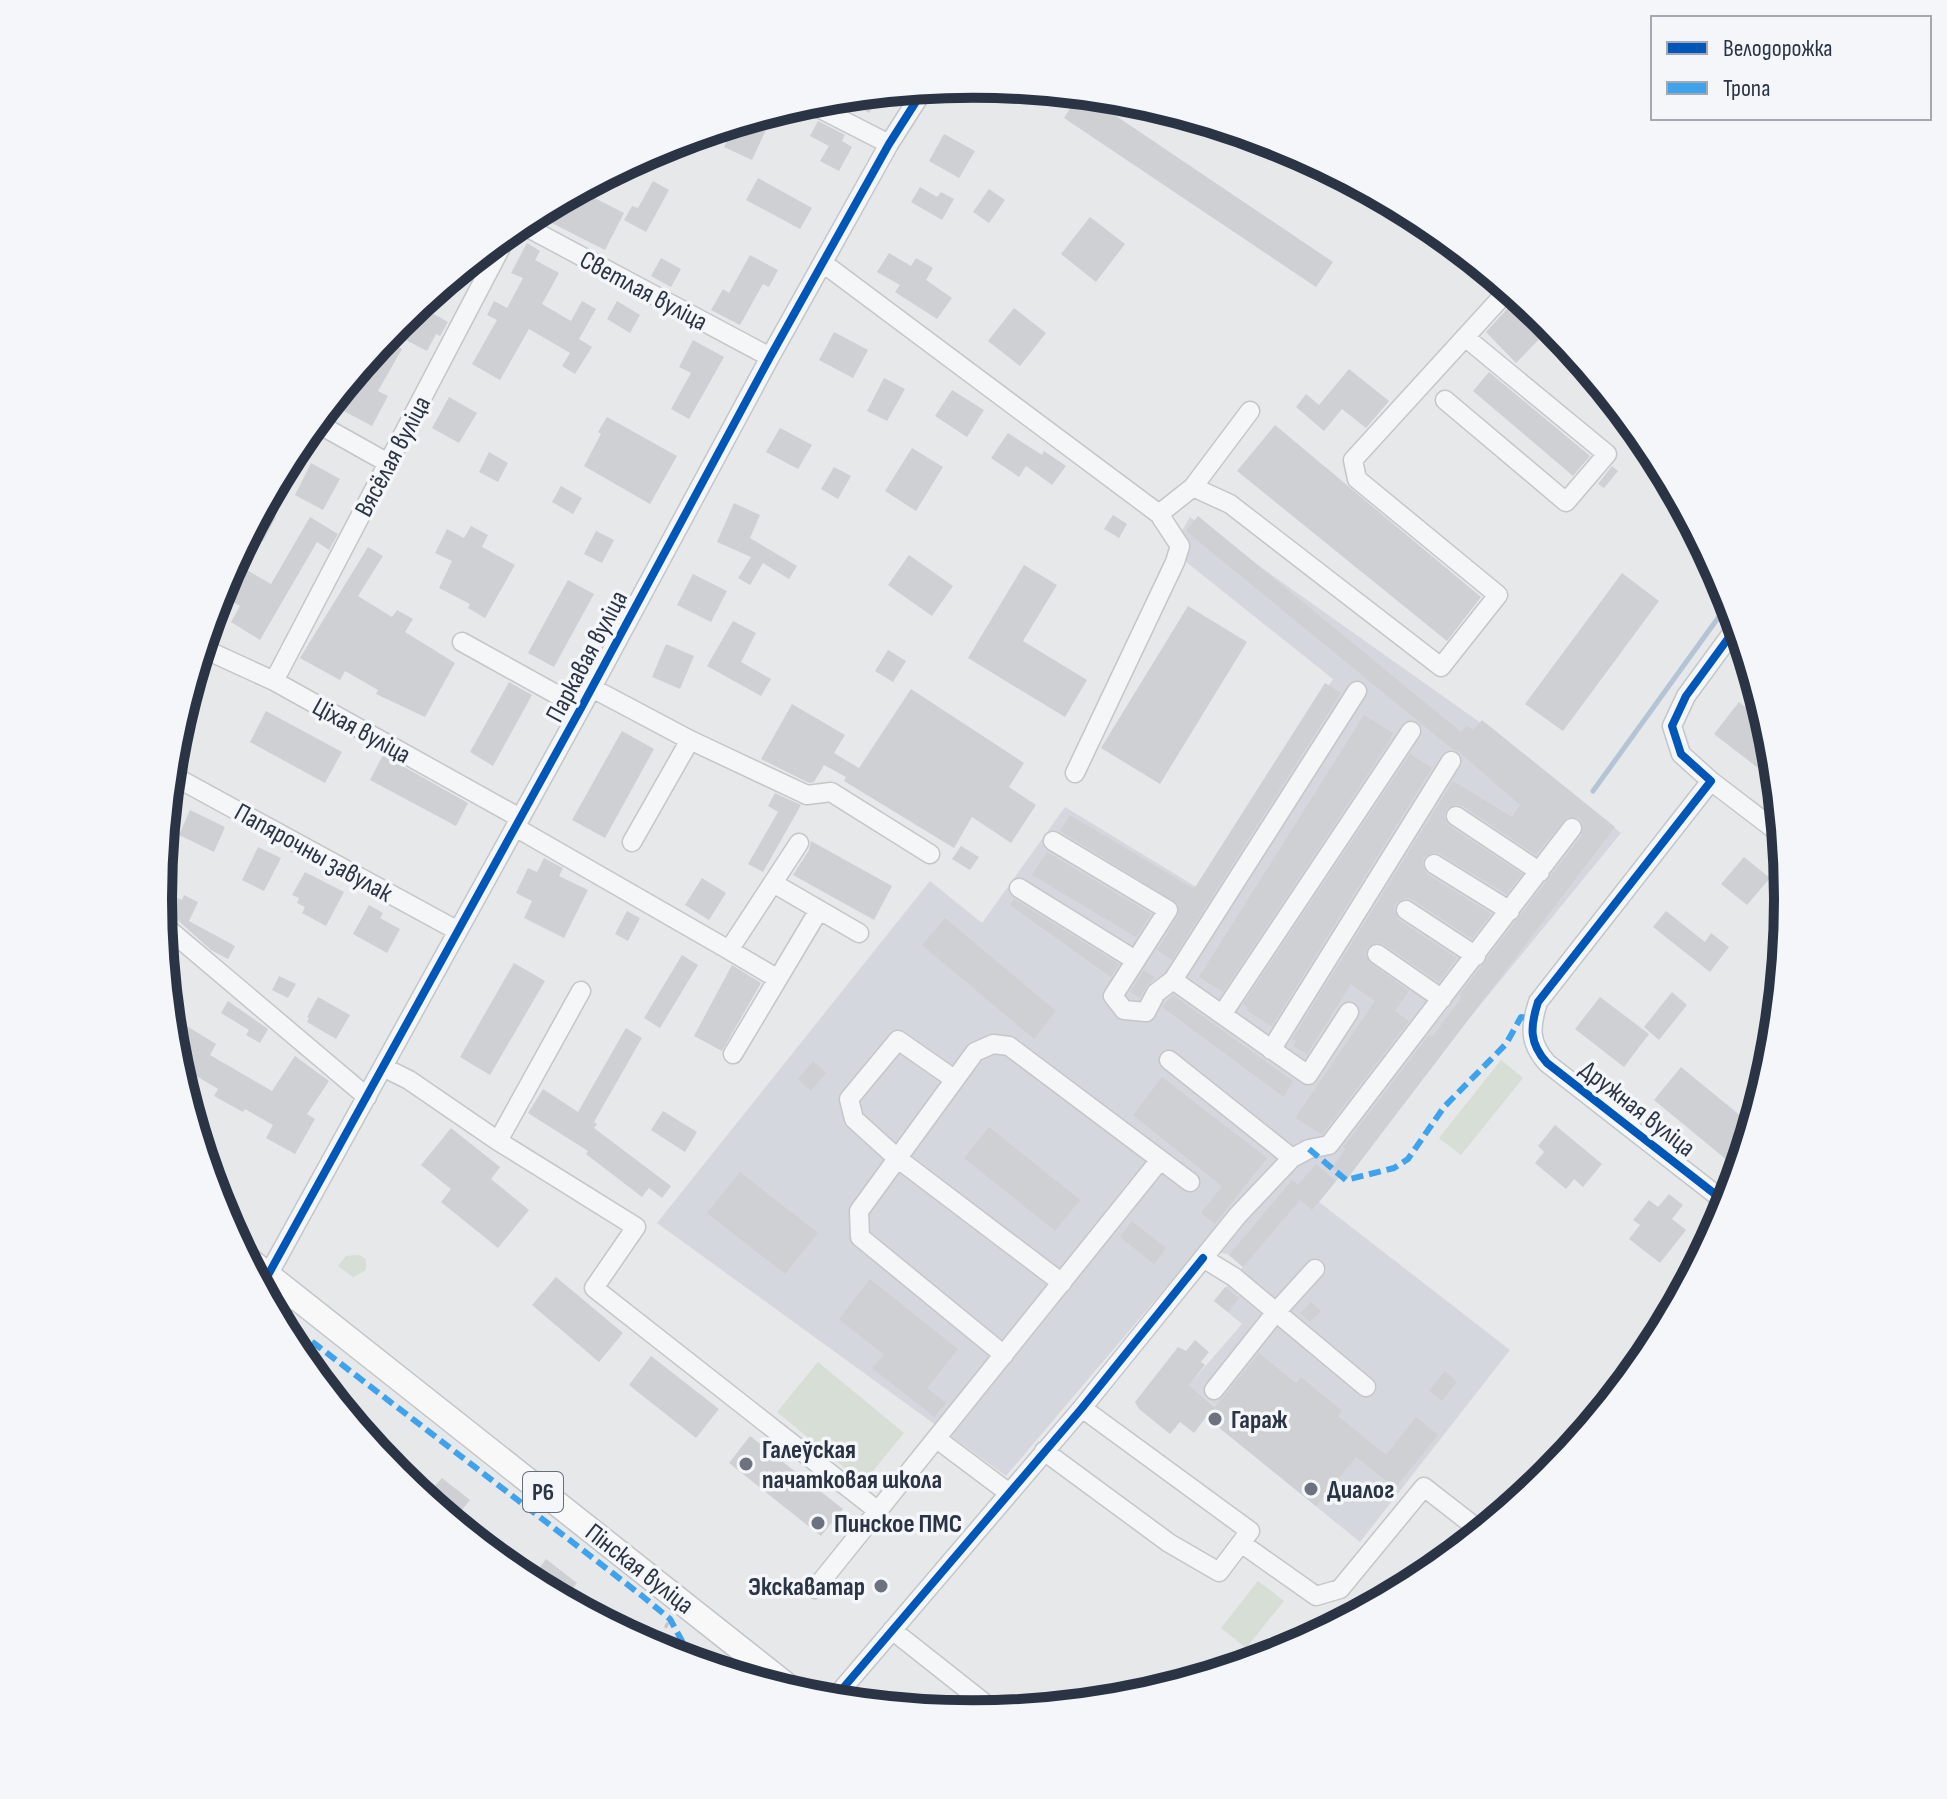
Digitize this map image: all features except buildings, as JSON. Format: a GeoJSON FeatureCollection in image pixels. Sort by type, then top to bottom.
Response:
{"type":"FeatureCollection","features":[{"type":"Feature","properties":{"kind":"main road","name":"Р6"},"geometry":{"type":"LineString","coordinates":[[265,1272],[291,1293]]}},
{"type":"Feature","properties":{"kind":"main road","name":"Пінская вуліца"},"geometry":{"type":"LineString","coordinates":[[291,1293],[775,1676]]}},
{"type":"Feature","properties":{"kind":"street","name":"Паркавая вуліца"},"geometry":{"type":"LineString","coordinates":[[268,1275],[592,688],[770,357],[889,144],[917,100]]}},
{"type":"Feature","properties":{"kind":"street"},"geometry":{"type":"LineString","coordinates":[[826,112],[889,144]]}},
{"type":"Feature","properties":{"kind":"street","name":"Светлая вуліца"},"geometry":{"type":"LineString","coordinates":[[532,230],[770,357]]}},
{"type":"Feature","properties":{"kind":"street","name":"Вясёлая вуліца"},"geometry":{"type":"LineString","coordinates":[[274,681],[496,257]]}},
{"type":"Feature","properties":{"kind":"street"},"geometry":{"type":"LineString","coordinates":[[823,263],[1159,514],[1180,546],[1075,773]]}},
{"type":"Feature","properties":{"kind":"street"},"geometry":{"type":"LineString","coordinates":[[1193,487],[1230,504],[1441,667],[1498,595],[1357,479],[1353,460],[1502,297]]}},
{"type":"Feature","properties":{"kind":"street"},"geometry":{"type":"LineString","coordinates":[[1445,400],[1566,502],[1607,454],[1465,337]]}},
{"type":"Feature","properties":{"kind":"street"},"geometry":{"type":"LineString","coordinates":[[1159,514],[1193,487],[1250,411]]}},
{"type":"Feature","properties":{"kind":"street"},"geometry":{"type":"LineString","coordinates":[[326,428],[388,463]]}},
{"type":"Feature","properties":{"kind":"street"},"geometry":{"type":"LineString","coordinates":[[1730,636],[1686,696],[1672,726],[1681,754],[1771,827]]}},
{"type":"Feature","properties":{"kind":"street"},"geometry":{"type":"LineString","coordinates":[[462,642],[581,708]]}},
{"type":"Feature","properties":{"kind":"street","name":"Ціхая вуліца"},"geometry":{"type":"LineString","coordinates":[[212,652],[274,681],[518,822],[778,979]]}},
{"type":"Feature","properties":{"kind":"street"},"geometry":{"type":"LineString","coordinates":[[592,688],[690,740],[807,795],[831,792],[930,854]]}},
{"type":"Feature","properties":{"kind":"street"},"geometry":{"type":"LineString","coordinates":[[1053,841],[1168,910],[1113,996],[1124,1010],[1146,1012],[1156,993],[1173,980],[1357,691]]}},
{"type":"Feature","properties":{"kind":"street"},"geometry":{"type":"LineString","coordinates":[[1223,1013],[1411,731]]}},
{"type":"Feature","properties":{"kind":"street"},"geometry":{"type":"LineString","coordinates":[[632,842],[690,740]]}},
{"type":"Feature","properties":{"kind":"street"},"geometry":{"type":"LineString","coordinates":[[1271,1050],[1451,761]]}},
{"type":"Feature","properties":{"kind":"street","name":"Папярочны завулак"},"geometry":{"type":"LineString","coordinates":[[181,780],[458,931]]}},
{"type":"Feature","properties":{"kind":"street","name":"Дружная вуліца"},"geometry":{"type":"LineString","coordinates":[[1711,781],[1538,1002],[1531,1036],[1537,1051],[1547,1063],[1718,1196]]}},
{"type":"Feature","properties":{"kind":"street"},"geometry":{"type":"LineString","coordinates":[[1456,816],[1540,872]]}},
{"type":"Feature","properties":{"kind":"street"},"geometry":{"type":"LineString","coordinates":[[841,1690],[1082,1408],[1238,1215],[1292,1158],[1309,1149],[1329,1145],[1572,828]]}},
{"type":"Feature","properties":{"kind":"street"},"geometry":{"type":"LineString","coordinates":[[729,950],[799,843]]}},
{"type":"Feature","properties":{"kind":"street"},"geometry":{"type":"LineString","coordinates":[[1434,864],[1510,911]]}},
{"type":"Feature","properties":{"kind":"street"},"geometry":{"type":"LineString","coordinates":[[773,883],[859,933]]}},
{"type":"Feature","properties":{"kind":"street"},"geometry":{"type":"LineString","coordinates":[[1019,888],[1135,960]]}},
{"type":"Feature","properties":{"kind":"street"},"geometry":{"type":"LineString","coordinates":[[733,1054],[819,910]]}},
{"type":"Feature","properties":{"kind":"street"},"geometry":{"type":"LineString","coordinates":[[1406,910],[1476,956]]}},
{"type":"Feature","properties":{"kind":"street"},"geometry":{"type":"LineString","coordinates":[[173,933],[367,1097]]}},
{"type":"Feature","properties":{"kind":"street"},"geometry":{"type":"LineString","coordinates":[[1377,954],[1442,999]]}},
{"type":"Feature","properties":{"kind":"street"},"geometry":{"type":"LineString","coordinates":[[1173,980],[1308,1075],[1349,1012]]}},
{"type":"Feature","properties":{"kind":"street"},"geometry":{"type":"LineString","coordinates":[[498,1141],[581,991]]}},
{"type":"Feature","properties":{"kind":"street"},"geometry":{"type":"LineString","coordinates":[[954,1079],[898,1040],[849,1099],[854,1119],[897,1158],[1062,1283]]}},
{"type":"Feature","properties":{"kind":"street"},"geometry":{"type":"LineString","coordinates":[[1004,1355],[860,1237],[859,1211],[975,1052],[993,1044],[1009,1046],[1190,1182]]}},
{"type":"Feature","properties":{"kind":"street"},"geometry":{"type":"LineString","coordinates":[[1169,1060],[1292,1158]]}},
{"type":"Feature","properties":{"kind":"street"},"geometry":{"type":"LineString","coordinates":[[383,1067],[409,1080],[498,1141],[636,1227],[594,1288],[878,1511]]}},
{"type":"Feature","properties":{"kind":"street"},"geometry":{"type":"LineString","coordinates":[[815,1589],[1160,1160]]}},
{"type":"Feature","properties":{"kind":"street"},"geometry":{"type":"LineString","coordinates":[[1203,1258],[1234,1277],[1366,1387]]}},
{"type":"Feature","properties":{"kind":"street"},"geometry":{"type":"LineString","coordinates":[[1214,1390],[1315,1269]]}},
{"type":"Feature","properties":{"kind":"street"},"geometry":{"type":"LineString","coordinates":[[283,1306],[291,1293]]}},
{"type":"Feature","properties":{"kind":"street"},"geometry":{"type":"LineString","coordinates":[[1044,1451],[1169,1543],[1219,1572],[1250,1531],[1082,1408]]}},
{"type":"Feature","properties":{"kind":"street"},"geometry":{"type":"LineString","coordinates":[[937,1439],[1009,1493]]}},
{"type":"Feature","properties":{"kind":"street"},"geometry":{"type":"LineString","coordinates":[[1241,1543],[1316,1596],[1340,1589],[1424,1487],[1473,1525]]}},
{"type":"Feature","properties":{"kind":"street"},"geometry":{"type":"LineString","coordinates":[[892,1630],[981,1701]]}},
{"type":"Feature","properties":{"kind":"path"},"geometry":{"type":"LineString","coordinates":[[660,1637],[670,1619]]}},
{"type":"Feature","properties":{"kind":"shaded area"},"geometry":{"type":"Polygon","coordinates":[[[1190,517],[1478,721],[1621,833],[1319,1202],[1510,1350],[1360,1542],[1206,1417],[1215,1406],[1189,1385],[1242,1324],[1214,1301],[1243,1267],[1229,1255],[1201,1246],[1006,1476],[657,1223],[930,881],[982,923],[1065,807],[1198,888],[1333,679],[1171,550],[1190,517]]]}},
{"type":"Feature","properties":{"kind":"shaded area"},"geometry":{"type":"Polygon","coordinates":[[[1501,1060],[1523,1078],[1461,1155],[1439,1138],[1501,1060]]]}},
{"type":"Feature","properties":{"kind":"shaded area"},"geometry":{"type":"Polygon","coordinates":[[[359,1255],[366,1259],[366,1270],[353,1277],[338,1266],[346,1256],[359,1255]]]}},
{"type":"Feature","properties":{"kind":"shaded area"},"geometry":{"type":"Polygon","coordinates":[[[818,1362],[904,1433],[863,1483],[777,1412],[818,1362]]]}},
{"type":"Feature","properties":{"kind":"shaded area"},"geometry":{"type":"Polygon","coordinates":[[[1258,1581],[1284,1601],[1246,1648],[1221,1628],[1258,1581]]]}},
{"type":"Feature","properties":{"kind":"waterway"},"geometry":{"type":"LineString","coordinates":[[1593,791],[1721,613]]}},
{"type":"Feature","properties":{"kind":"marked path"},"geometry":{"type":"LineString","coordinates":[[1309,1149],[1346,1180],[1394,1168],[1408,1159],[1444,1107],[1506,1044],[1521,1017],[1532,1019]]}},
{"type":"Feature","properties":{"kind":"marked path"},"geometry":{"type":"LineString","coordinates":[[303,1338],[310,1340],[641,1595],[670,1619],[689,1648]]}},
{"type":"Feature","properties":{"kind":"cycle path"},"geometry":{"type":"LineString","coordinates":[[268,1275],[581,708],[770,357],[889,144],[917,100]]}},
{"type":"Feature","properties":{"kind":"cycle path"},"geometry":{"type":"LineString","coordinates":[[1718,1196],[1547,1063],[1534,1042],[1533,1027],[1538,1002],[1711,781],[1681,754],[1672,726],[1686,696],[1730,636]]}},
{"type":"Feature","properties":{"kind":"cycle path"},"geometry":{"type":"LineString","coordinates":[[842,1690],[1082,1408],[1203,1258]]}},
{"type":"Feature","properties":{"kind":"place","name":"Гараж"},"geometry":{"type":"Point","coordinates":[1215,1419]}},
{"type":"Feature","properties":{"kind":"place","name":"Галеўская пачатковая школа"},"geometry":{"type":"Point","coordinates":[746,1464]}},
{"type":"Feature","properties":{"kind":"place","name":"Диалог"},"geometry":{"type":"Point","coordinates":[1311,1489]}},
{"type":"Feature","properties":{"kind":"place","name":"Пинское ПМС"},"geometry":{"type":"Point","coordinates":[818,1523]}},
{"type":"Feature","properties":{"kind":"place","name":"Экскаватар"},"geometry":{"type":"Point","coordinates":[881,1586]}}]}
